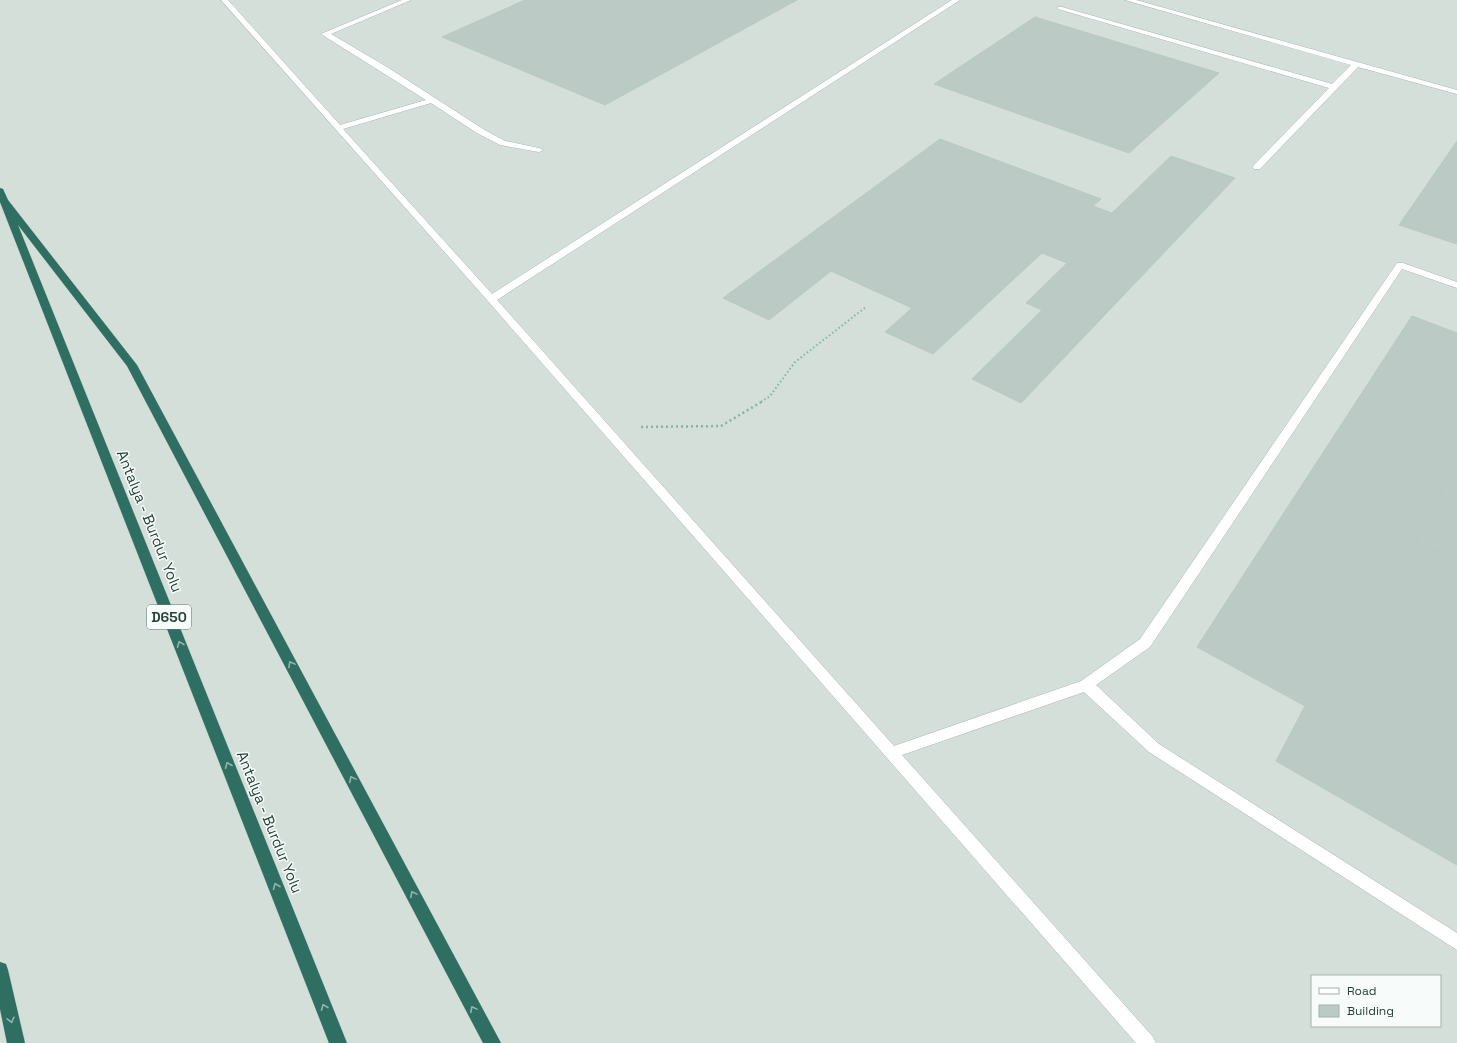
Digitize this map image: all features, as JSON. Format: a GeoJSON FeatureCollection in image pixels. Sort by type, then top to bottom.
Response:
{"type":"FeatureCollection","features":[{"type":"Feature","properties":{"kind":"highway","name":"Antalya - Burdur Yolu"},"geometry":{"type":"LineString","coordinates":[[2,196],[338,1043]]}},
{"type":"Feature","properties":{"kind":"highway"},"geometry":{"type":"LineString","coordinates":[[2,196],[132,365],[492,1043]]}},
{"type":"Feature","properties":{"kind":"highway"},"geometry":{"type":"LineString","coordinates":[[0,970],[16,1043]]}},
{"type":"Feature","properties":{"kind":"lane"},"geometry":{"type":"LineString","coordinates":[[224,0],[491,299],[1147,1043]]}},
{"type":"Feature","properties":{"kind":"lane"},"geometry":{"type":"LineString","coordinates":[[406,0],[325,34],[384,69],[480,131],[503,143],[539,150]]}},
{"type":"Feature","properties":{"kind":"lane"},"geometry":{"type":"LineString","coordinates":[[491,299],[957,0]]}},
{"type":"Feature","properties":{"kind":"lane"},"geometry":{"type":"LineString","coordinates":[[1128,0],[1457,92]]}},
{"type":"Feature","properties":{"kind":"lane"},"geometry":{"type":"LineString","coordinates":[[1060,8],[1334,87]]}},
{"type":"Feature","properties":{"kind":"lane"},"geometry":{"type":"LineString","coordinates":[[1257,167],[1356,64]]}},
{"type":"Feature","properties":{"kind":"lane"},"geometry":{"type":"LineString","coordinates":[[338,128],[433,100]]}},
{"type":"Feature","properties":{"kind":"lane"},"geometry":{"type":"LineString","coordinates":[[891,753],[1086,685],[1145,643],[1400,265],[1457,285]]}},
{"type":"Feature","properties":{"kind":"lane"},"geometry":{"type":"LineString","coordinates":[[1086,685],[1154,748],[1457,942]]}},
{"type":"Feature","properties":{"kind":"path"},"geometry":{"type":"LineString","coordinates":[[604,428],[721,426],[770,396],[794,362],[866,307]]}},
{"type":"Feature","properties":{"kind":"shaded area"},"geometry":{"type":"Polygon","coordinates":[[[0,0],[1457,0],[1457,1043],[0,1043],[0,0]]]}},
{"type":"Feature","properties":{"kind":"building"},"geometry":{"type":"Polygon","coordinates":[[[525,0],[797,0],[605,105],[442,37],[525,0]]]}},
{"type":"Feature","properties":{"kind":"building"},"geometry":{"type":"Polygon","coordinates":[[[1035,17],[1219,73],[1129,153],[934,84],[1035,17]]]}},
{"type":"Feature","properties":{"kind":"building"},"geometry":{"type":"Polygon","coordinates":[[[940,139],[1101,199],[1093,206],[1112,213],[1171,156],[1235,178],[1021,403],[972,379],[1042,310],[1026,303],[1067,263],[1042,253],[933,354],[885,332],[912,308],[831,271],[769,320],[723,298],[940,139]]]}},
{"type":"Feature","properties":{"kind":"building"},"geometry":{"type":"Polygon","coordinates":[[[1457,141],[1457,244],[1399,225],[1457,141]]]}},
{"type":"Feature","properties":{"kind":"building"},"geometry":{"type":"Polygon","coordinates":[[[1412,316],[1457,333],[1457,462],[1416,541],[1300,488],[1412,316]]]}},
{"type":"Feature","properties":{"kind":"building"},"geometry":{"type":"Polygon","coordinates":[[[1457,462],[1457,560],[1416,541],[1457,462]]]}},
{"type":"Feature","properties":{"kind":"building"},"geometry":{"type":"Polygon","coordinates":[[[1300,488],[1457,560],[1457,673],[1248,568],[1300,488]]]}},
{"type":"Feature","properties":{"kind":"building"},"geometry":{"type":"Polygon","coordinates":[[[1248,568],[1457,673],[1457,789],[1197,647],[1248,568]]]}},
{"type":"Feature","properties":{"kind":"building"},"geometry":{"type":"Polygon","coordinates":[[[1305,706],[1457,789],[1457,865],[1276,761],[1305,706]]]}}]}
